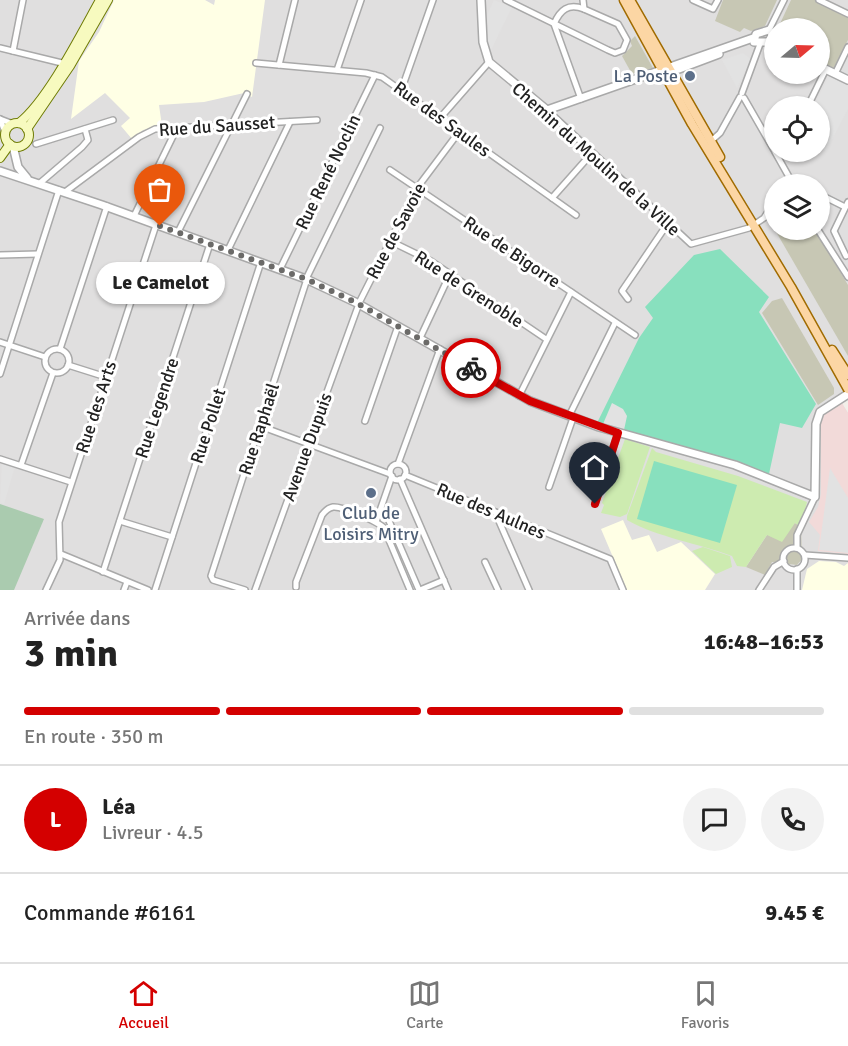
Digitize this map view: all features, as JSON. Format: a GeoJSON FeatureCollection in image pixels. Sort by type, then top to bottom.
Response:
{"type":"FeatureCollection","features":[{"type":"Feature","properties":{"kind":"main road"},"geometry":{"type":"LineString","coordinates":[[67,65],[100,0]]}},
{"type":"Feature","properties":{"kind":"main road"},"geometry":{"type":"LineString","coordinates":[[0,158],[20,125],[67,65],[108,0]]}},
{"type":"Feature","properties":{"kind":"main road"},"geometry":{"type":"LineString","coordinates":[[624,0],[711,141],[848,392]]}},
{"type":"Feature","properties":{"kind":"main road"},"geometry":{"type":"LineString","coordinates":[[630,0],[692,124],[848,375]]}},
{"type":"Feature","properties":{"kind":"main road"},"geometry":{"type":"LineString","coordinates":[[0,150],[11,142],[27,139],[20,125]]}},
{"type":"Feature","properties":{"kind":"street"},"geometry":{"type":"LineString","coordinates":[[13,51],[23,0]]}},
{"type":"Feature","properties":{"kind":"street"},"geometry":{"type":"LineString","coordinates":[[279,65],[295,0]]}},
{"type":"Feature","properties":{"kind":"street"},"geometry":{"type":"LineString","coordinates":[[338,70],[362,0]]}},
{"type":"Feature","properties":{"kind":"street"},"geometry":{"type":"LineString","coordinates":[[401,90],[433,0]]}},
{"type":"Feature","properties":{"kind":"street"},"geometry":{"type":"LineString","coordinates":[[440,118],[489,63],[483,42],[480,0]]}},
{"type":"Feature","properties":{"kind":"street"},"geometry":{"type":"LineString","coordinates":[[506,0],[554,24],[608,50],[620,52],[627,46],[627,40],[618,24],[584,9],[567,7],[561,11],[554,24],[580,99]]}},
{"type":"Feature","properties":{"kind":"street"},"geometry":{"type":"LineString","coordinates":[[583,0],[584,9]]}},
{"type":"Feature","properties":{"kind":"street"},"geometry":{"type":"LineString","coordinates":[[693,0],[713,9],[718,0]]}},
{"type":"Feature","properties":{"kind":"street"},"geometry":{"type":"LineString","coordinates":[[775,18],[784,0]]}},
{"type":"Feature","properties":{"kind":"street"},"geometry":{"type":"LineString","coordinates":[[819,0],[848,14]]}},
{"type":"Feature","properties":{"kind":"street"},"geometry":{"type":"LineString","coordinates":[[711,141],[720,133],[742,96],[756,34],[764,32]]}},
{"type":"Feature","properties":{"kind":"street"},"geometry":{"type":"LineString","coordinates":[[547,111],[667,70],[679,69],[756,41],[764,42]]}},
{"type":"Feature","properties":{"kind":"street"},"geometry":{"type":"LineString","coordinates":[[835,74],[848,47]]}},
{"type":"Feature","properties":{"kind":"street"},"geometry":{"type":"LineString","coordinates":[[0,48],[67,65]]}},
{"type":"Feature","properties":{"kind":"street","name":"Rue des Saules"},"geometry":{"type":"LineString","coordinates":[[256,63],[375,75],[401,90],[576,215]]}},
{"type":"Feature","properties":{"kind":"street","name":"Chemin du Moulin de la Ville"},"geometry":{"type":"LineString","coordinates":[[489,63],[547,111],[688,243],[697,244],[740,232],[755,223]]}},
{"type":"Feature","properties":{"kind":"street"},"geometry":{"type":"LineString","coordinates":[[830,72],[848,80]]}},
{"type":"Feature","properties":{"kind":"street","name":"Rue René Noclin"},"geometry":{"type":"LineString","coordinates":[[280,269],[375,75]]}},
{"type":"Feature","properties":{"kind":"street"},"geometry":{"type":"LineString","coordinates":[[178,232],[247,94]]}},
{"type":"Feature","properties":{"kind":"street"},"geometry":{"type":"LineString","coordinates":[[742,96],[764,133]]}},
{"type":"Feature","properties":{"kind":"street"},"geometry":{"type":"LineString","coordinates":[[0,119],[20,125]]}},
{"type":"Feature","properties":{"kind":"street"},"geometry":{"type":"LineString","coordinates":[[0,119],[11,142],[20,171],[30,180]]}},
{"type":"Feature","properties":{"kind":"street"},"geometry":{"type":"LineString","coordinates":[[36,144],[113,120]]}},
{"type":"Feature","properties":{"kind":"street","name":"Rue du Sausset"},"geometry":{"type":"LineString","coordinates":[[62,191],[147,132],[231,124],[317,120]]}},
{"type":"Feature","properties":{"kind":"street"},"geometry":{"type":"LineString","coordinates":[[228,250],[290,122]]}},
{"type":"Feature","properties":{"kind":"street"},"geometry":{"type":"LineString","coordinates":[[134,216],[177,128]]}},
{"type":"Feature","properties":{"kind":"street","name":"Rue Raphaël"},"geometry":{"type":"LineString","coordinates":[[245,590],[212,579],[307,279],[380,128]]}},
{"type":"Feature","properties":{"kind":"street"},"geometry":{"type":"LineString","coordinates":[[40,183],[88,140],[85,129]]}},
{"type":"Feature","properties":{"kind":"street","name":"Rue de Savoie"},"geometry":{"type":"LineString","coordinates":[[359,304],[417,188],[459,132]]}},
{"type":"Feature","properties":{"kind":"street"},"geometry":{"type":"LineString","coordinates":[[552,198],[592,153]]}},
{"type":"Feature","properties":{"kind":"street","name":"Rue de Bigorre"},"geometry":{"type":"LineString","coordinates":[[390,170],[635,335]]}},
{"type":"Feature","properties":{"kind":"street"},"geometry":{"type":"LineString","coordinates":[[0,171],[107,206],[307,279],[359,304],[519,396],[571,417],[618,433],[735,465],[815,497]]}},
{"type":"Feature","properties":{"kind":"street"},"geometry":{"type":"LineString","coordinates":[[0,374],[38,254],[62,191]]}},
{"type":"Feature","properties":{"kind":"street"},"geometry":{"type":"LineString","coordinates":[[830,198],[847,205],[834,231],[847,257],[839,262]]}},
{"type":"Feature","properties":{"kind":"street"},"geometry":{"type":"LineString","coordinates":[[60,349],[107,206]]}},
{"type":"Feature","properties":{"kind":"street"},"geometry":{"type":"LineString","coordinates":[[755,223],[764,217]]}},
{"type":"Feature","properties":{"kind":"street"},"geometry":{"type":"LineString","coordinates":[[628,299],[622,291],[668,223]]}},
{"type":"Feature","properties":{"kind":"street","name":"Rue des Arts"},"geometry":{"type":"LineString","coordinates":[[46,590],[61,554],[59,522],[71,482],[156,225]]}},
{"type":"Feature","properties":{"kind":"street"},"geometry":{"type":"LineString","coordinates":[[825,240],[848,278]]}},
{"type":"Feature","properties":{"kind":"street","name":"Rue de Grenoble"},"geometry":{"type":"LineString","coordinates":[[390,241],[450,274],[546,339]]}},
{"type":"Feature","properties":{"kind":"street","name":"Rue Legendre"},"geometry":{"type":"LineString","coordinates":[[103,572],[210,244]]}},
{"type":"Feature","properties":{"kind":"street"},"geometry":{"type":"LineString","coordinates":[[0,255],[38,254]]}},
{"type":"Feature","properties":{"kind":"street","name":"Rue Pollet"},"geometry":{"type":"LineString","coordinates":[[155,590],[261,262]]}},
{"type":"Feature","properties":{"kind":"street"},"geometry":{"type":"LineString","coordinates":[[420,338],[450,274]]}},
{"type":"Feature","properties":{"kind":"street"},"geometry":{"type":"LineString","coordinates":[[519,396],[571,292]]}},
{"type":"Feature","properties":{"kind":"street","name":"Avenue Dupuis"},"geometry":{"type":"LineString","coordinates":[[255,590],[359,304]]}},
{"type":"Feature","properties":{"kind":"street"},"geometry":{"type":"LineString","coordinates":[[549,487],[571,417],[615,323]]}},
{"type":"Feature","properties":{"kind":"street"},"geometry":{"type":"LineString","coordinates":[[365,421],[398,326]]}},
{"type":"Feature","properties":{"kind":"street"},"geometry":{"type":"LineString","coordinates":[[0,342],[45,357]]}},
{"type":"Feature","properties":{"kind":"street"},"geometry":{"type":"LineString","coordinates":[[53,349],[60,349],[68,357],[68,365],[64,371],[53,373],[45,365],[45,357],[53,349]]}},
{"type":"Feature","properties":{"kind":"street"},"geometry":{"type":"LineString","coordinates":[[376,522],[392,467],[398,464],[440,349]]}},
{"type":"Feature","properties":{"kind":"street"},"geometry":{"type":"LineString","coordinates":[[68,365],[106,377]]}},
{"type":"Feature","properties":{"kind":"street"},"geometry":{"type":"LineString","coordinates":[[21,465],[53,373]]}},
{"type":"Feature","properties":{"kind":"street"},"geometry":{"type":"LineString","coordinates":[[848,392],[820,412],[816,424],[815,497],[797,535],[797,548],[805,555],[848,558]]}},
{"type":"Feature","properties":{"kind":"street","name":"Rue des Aulnes"},"geometry":{"type":"LineString","coordinates":[[260,426],[495,512],[610,560],[623,590]]}},
{"type":"Feature","properties":{"kind":"street"},"geometry":{"type":"LineString","coordinates":[[595,504],[618,433]]}},
{"type":"Feature","properties":{"kind":"street"},"geometry":{"type":"LineString","coordinates":[[0,459],[71,482]]}},
{"type":"Feature","properties":{"kind":"street"},"geometry":{"type":"LineString","coordinates":[[398,464],[404,467],[403,477],[446,589]]}},
{"type":"Feature","properties":{"kind":"street"},"geometry":{"type":"LineString","coordinates":[[289,590],[299,588],[306,555],[322,515],[327,509],[338,507],[376,522],[384,528],[410,590]]}},
{"type":"Feature","properties":{"kind":"street"},"geometry":{"type":"LineString","coordinates":[[380,511],[386,514],[420,590],[444,580]]}},
{"type":"Feature","properties":{"kind":"street"},"geometry":{"type":"LineString","coordinates":[[495,512],[529,590]]}},
{"type":"Feature","properties":{"kind":"street"},"geometry":{"type":"LineString","coordinates":[[120,521],[172,537]]}},
{"type":"Feature","properties":{"kind":"street"},"geometry":{"type":"LineString","coordinates":[[759,590],[774,567],[784,561],[787,551],[797,548]]}},
{"type":"Feature","properties":{"kind":"street"},"geometry":{"type":"LineString","coordinates":[[61,554],[148,590]]}},
{"type":"Feature","properties":{"kind":"street"},"geometry":{"type":"LineString","coordinates":[[784,561],[790,569],[797,569],[803,565],[805,555]]}},
{"type":"Feature","properties":{"kind":"street"},"geometry":{"type":"LineString","coordinates":[[485,562],[498,590]]}},
{"type":"Feature","properties":{"kind":"street"},"geometry":{"type":"LineString","coordinates":[[797,569],[797,590]]}},
{"type":"Feature","properties":{"kind":"street"},"geometry":{"type":"LineString","coordinates":[[124,590],[127,582]]}},
{"type":"Feature","properties":{"kind":"shaded area"},"geometry":{"type":"Polygon","coordinates":[[[0,0],[848,0],[848,400],[842,404],[848,413],[848,590],[0,590],[0,0]]]}},
{"type":"Feature","properties":{"kind":"shaded area"},"geometry":{"type":"Polygon","coordinates":[[[114,0],[205,0],[214,5],[215,0],[265,0],[252,97],[244,93],[204,102],[159,105],[162,126],[143,130],[132,139],[121,126],[130,118],[105,93],[71,119],[79,61],[99,32],[114,0]]]}},
{"type":"Feature","properties":{"kind":"shaded area"},"geometry":{"type":"Polygon","coordinates":[[[494,0],[512,7],[490,52],[487,41],[488,13],[494,0]]]}},
{"type":"Feature","properties":{"kind":"shaded area"},"geometry":{"type":"Polygon","coordinates":[[[723,0],[777,0],[769,18],[764,18],[764,26],[751,31],[744,28],[740,32],[715,21],[723,0]]]}},
{"type":"Feature","properties":{"kind":"shaded area"},"geometry":{"type":"Polygon","coordinates":[[[791,0],[815,0],[848,16],[848,40],[833,70],[830,68],[830,18],[783,18],[791,0]]]}},
{"type":"Feature","properties":{"kind":"shaded area"},"geometry":{"type":"Polygon","coordinates":[[[635,36],[653,68],[632,74],[622,56],[632,46],[630,41],[635,36]]]}},
{"type":"Feature","properties":{"kind":"shaded area"},"geometry":{"type":"Polygon","coordinates":[[[743,53],[751,59],[737,88],[722,60],[743,53]]]}},
{"type":"Feature","properties":{"kind":"shaded area"},"geometry":{"type":"Polygon","coordinates":[[[830,77],[848,86],[848,109],[830,143],[830,96],[819,96],[825,84],[830,84],[830,77]]]}},
{"type":"Feature","properties":{"kind":"shaded area"},"geometry":{"type":"Polygon","coordinates":[[[781,240],[821,240],[848,285],[848,356],[781,240]]]}},
{"type":"Feature","properties":{"kind":"shaded area"},"geometry":{"type":"Polygon","coordinates":[[[782,298],[834,388],[834,394],[818,405],[762,313],[772,301],[782,298]]]}},
{"type":"Feature","properties":{"kind":"shaded area"},"geometry":{"type":"Polygon","coordinates":[[[612,403],[623,409],[627,416],[624,430],[603,424],[612,403]]]}},
{"type":"Feature","properties":{"kind":"shaded area"},"geometry":{"type":"Polygon","coordinates":[[[842,403],[848,413],[848,554],[818,551],[820,535],[809,522],[818,507],[821,494],[821,419],[824,414],[842,403]]]}},
{"type":"Feature","properties":{"kind":"shaded area"},"geometry":{"type":"Polygon","coordinates":[[[2,462],[15,466],[4,504],[0,503],[2,462]]]}},
{"type":"Feature","properties":{"kind":"shaded area"},"geometry":{"type":"Polygon","coordinates":[[[830,468],[848,498],[848,553],[819,550],[830,468]]]}},
{"type":"Feature","properties":{"kind":"shaded area"},"geometry":{"type":"Polygon","coordinates":[[[0,504],[44,519],[14,590],[0,590],[0,504]]]}},
{"type":"Feature","properties":{"kind":"shaded area"},"geometry":{"type":"Polygon","coordinates":[[[623,520],[632,540],[649,535],[657,552],[681,542],[715,574],[705,590],[627,590],[601,529],[623,520]]]}},
{"type":"Feature","properties":{"kind":"shaded area"},"geometry":{"type":"Polygon","coordinates":[[[795,523],[801,527],[802,559],[797,565],[772,562],[765,575],[746,567],[767,535],[795,523]]]}},
{"type":"Feature","properties":{"kind":"shaded area"},"geometry":{"type":"Polygon","coordinates":[[[819,561],[836,562],[844,566],[848,563],[848,590],[802,590],[807,569],[819,561]]]}},
{"type":"Feature","properties":{"kind":"green space"},"geometry":{"type":"Polygon","coordinates":[[[720,249],[769,297],[759,312],[816,404],[802,428],[780,423],[769,474],[597,423],[639,338],[653,318],[645,307],[694,255],[720,249]]]}},
{"type":"Feature","properties":{"kind":"green space"},"geometry":{"type":"Polygon","coordinates":[[[625,439],[650,447],[627,514],[620,517],[601,513],[604,505],[602,503],[625,439]]]}},
{"type":"Feature","properties":{"kind":"green space"},"geometry":{"type":"Polygon","coordinates":[[[652,448],[656,452],[738,476],[807,502],[801,527],[795,523],[782,542],[767,535],[746,567],[737,566],[732,556],[665,536],[627,520],[652,448]]]}},
{"type":"Feature","properties":{"kind":"green space"},"geometry":{"type":"Polygon","coordinates":[[[654,461],[737,485],[720,543],[637,519],[654,461]]]}},
{"type":"Feature","properties":{"kind":"green space"},"geometry":{"type":"Polygon","coordinates":[[[703,547],[730,556],[732,567],[716,574],[692,551],[703,547]]]}},
{"type":"Feature","properties":{"kind":"way so far"},"geometry":{"type":"LineString","coordinates":[[160,226],[267,264],[326,288],[435,346],[471,368]]}},
{"type":"Feature","properties":{"kind":"place","name":"La Poste"},"geometry":{"type":"Point","coordinates":[690,76]}},
{"type":"Feature","properties":{"kind":"place","name":"Le Camelot"},"geometry":{"type":"Point","coordinates":[160,226]}},
{"type":"Feature","properties":{"kind":"place","name":"Club de Loisirs Mitry"},"geometry":{"type":"Point","coordinates":[371,493]}},
{"type":"Feature","properties":{"kind":"route"},"geometry":{"type":"LineString","coordinates":[[471,368],[530,401],[618,433],[595,504]]}}]}
